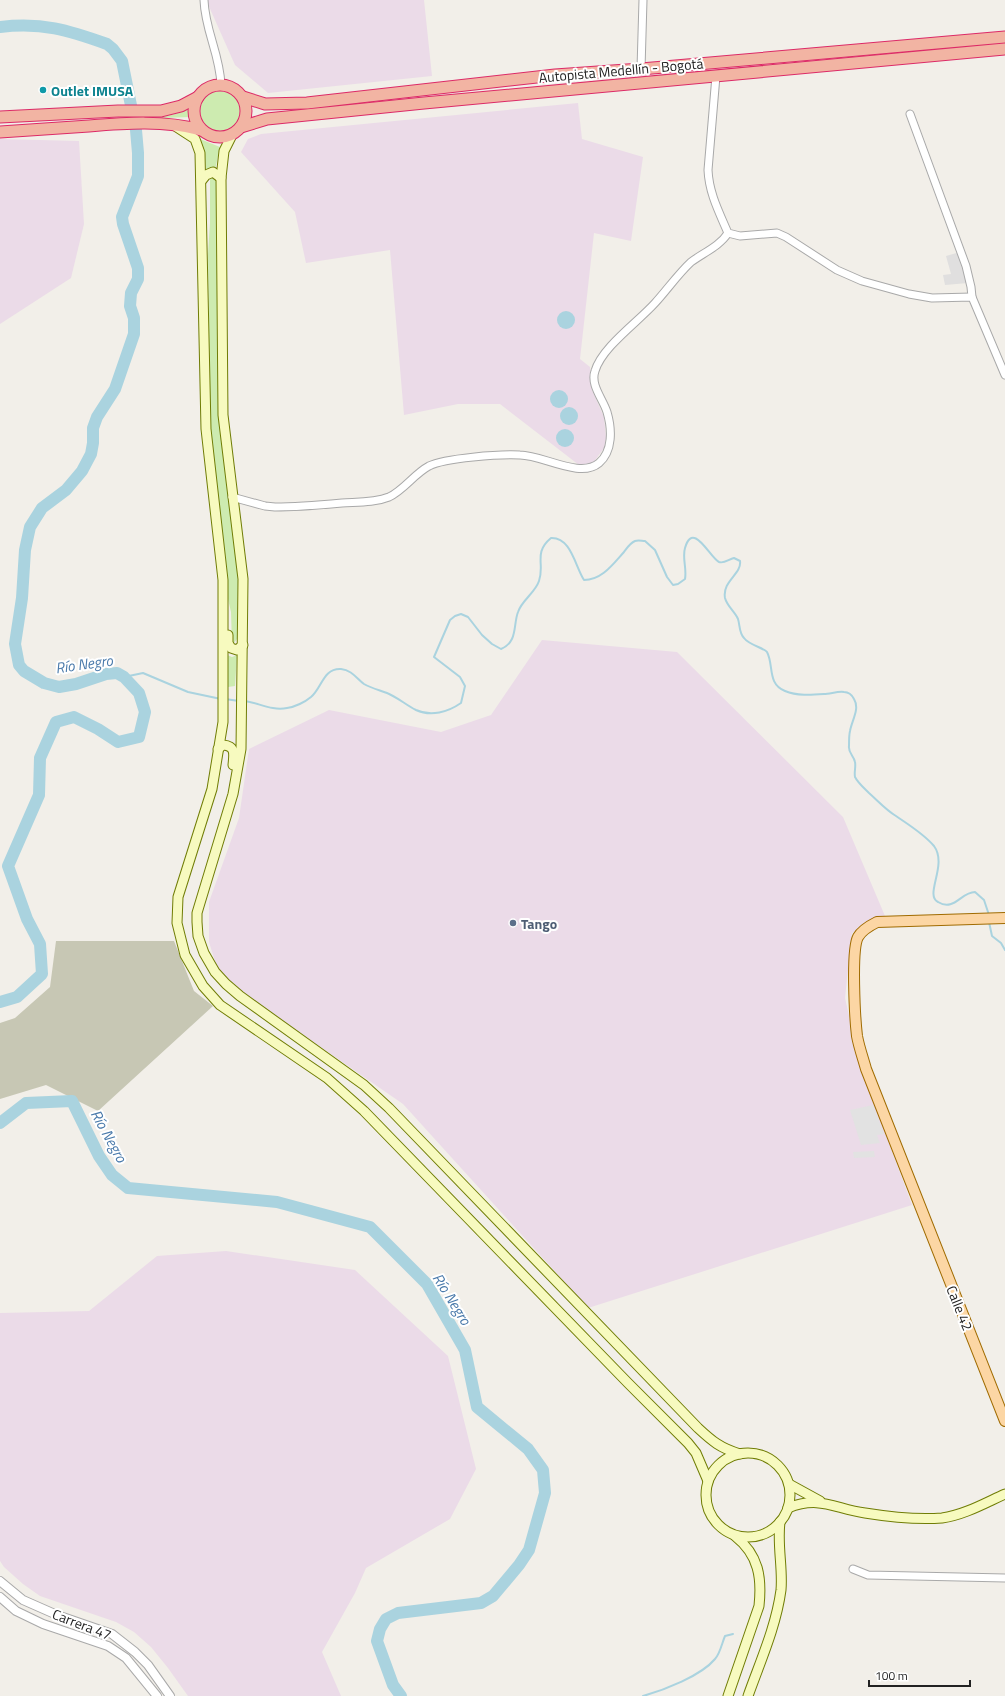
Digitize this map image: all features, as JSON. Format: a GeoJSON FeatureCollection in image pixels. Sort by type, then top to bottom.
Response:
{"type":"FeatureCollection","features":[{"type":"Feature","properties":{"kind":"highway","name":"Autopista Medellín - Bogotá"},"geometry":{"type":"LineString","coordinates":[[221,85],[233,88],[243,97],[265,104],[307,103],[555,76],[1005,37]]}},
{"type":"Feature","properties":{"kind":"highway","name":"Autopista Medellín - Bogotá"},"geometry":{"type":"LineString","coordinates":[[232,135],[241,127],[266,119],[578,87],[716,76],[1005,49]]}},
{"type":"Feature","properties":{"kind":"highway"},"geometry":{"type":"LineString","coordinates":[[0,117],[118,110],[162,111],[172,109],[198,97],[211,87],[221,85]]}},
{"type":"Feature","properties":{"kind":"highway"},"geometry":{"type":"LineString","coordinates":[[198,97],[194,106],[194,116],[201,130]]}},
{"type":"Feature","properties":{"kind":"highway"},"geometry":{"type":"LineString","coordinates":[[241,127],[245,120],[247,110],[243,97]]}},
{"type":"Feature","properties":{"kind":"highway"},"geometry":{"type":"LineString","coordinates":[[0,132],[118,124],[167,123],[201,130],[214,137],[223,138],[232,135]]}},
{"type":"Feature","properties":{"kind":"main road"},"geometry":{"type":"LineString","coordinates":[[167,123],[195,139],[200,153],[202,180],[203,362],[206,429],[223,580],[224,603],[223,722],[212,789],[178,897],[177,924],[185,955],[203,986],[220,1005],[327,1078],[364,1110],[688,1443],[696,1453],[708,1481]]}},
{"type":"Feature","properties":{"kind":"main road"},"geometry":{"type":"LineString","coordinates":[[232,135],[224,151],[221,178],[223,415],[243,579],[243,645],[240,724],[241,749],[230,802],[197,913],[198,936],[204,953],[215,972],[240,996],[364,1085],[389,1108],[698,1428],[714,1443],[725,1449],[740,1454]]}},
{"type":"Feature","properties":{"kind":"main road"},"geometry":{"type":"LineString","coordinates":[[202,180],[210,172],[213,172],[221,178]]}},
{"type":"Feature","properties":{"kind":"main road"},"geometry":{"type":"LineString","coordinates":[[224,603],[228,615],[228,643],[231,648],[235,650],[240,649],[243,645]]}},
{"type":"Feature","properties":{"kind":"main road"},"geometry":{"type":"LineString","coordinates":[[218,749],[223,745],[229,745],[233,749],[234,754],[229,790],[230,802]]}},
{"type":"Feature","properties":{"kind":"main road","name":"Calle 42"},"geometry":{"type":"LineString","coordinates":[[1000,919],[877,922],[866,928],[860,934],[855,947],[855,1015],[860,1048],[1005,1421]]}},
{"type":"Feature","properties":{"kind":"main road"},"geometry":{"type":"LineString","coordinates":[[728,1696],[759,1606],[761,1591],[760,1577],[752,1555],[744,1543],[730,1533],[718,1524],[709,1511],[706,1496],[708,1481],[713,1471],[720,1463],[730,1457],[740,1454],[753,1453],[765,1456],[776,1463],[784,1472],[789,1484],[790,1496],[788,1508],[780,1522],[772,1530],[762,1535],[752,1537],[730,1533]]}},
{"type":"Feature","properties":{"kind":"main road"},"geometry":{"type":"LineString","coordinates":[[789,1484],[821,1502]]}},
{"type":"Feature","properties":{"kind":"main road"},"geometry":{"type":"LineString","coordinates":[[788,1508],[808,1502],[821,1502],[864,1513],[910,1518],[942,1518],[962,1513],[1005,1494]]}},
{"type":"Feature","properties":{"kind":"main road"},"geometry":{"type":"LineString","coordinates":[[748,1696],[777,1612],[781,1588],[779,1540],[780,1522]]}},
{"type":"Feature","properties":{"kind":"street"},"geometry":{"type":"LineString","coordinates":[[204,0],[204,16],[221,69],[221,85]]}},
{"type":"Feature","properties":{"kind":"street"},"geometry":{"type":"LineString","coordinates":[[641,69],[643,0]]}},
{"type":"Feature","properties":{"kind":"street"},"geometry":{"type":"LineString","coordinates":[[716,76],[708,170],[709,183],[713,199],[728,233]]}},
{"type":"Feature","properties":{"kind":"street"},"geometry":{"type":"LineString","coordinates":[[910,114],[966,266],[972,297],[1005,375]]}},
{"type":"Feature","properties":{"kind":"street"},"geometry":{"type":"LineString","coordinates":[[728,233],[740,236],[777,233],[843,272],[862,281],[909,294],[932,298],[972,297]]}},
{"type":"Feature","properties":{"kind":"street"},"geometry":{"type":"LineString","coordinates":[[232,497],[265,506],[275,507],[377,500],[395,493],[428,466],[438,462],[488,456],[521,455],[536,457],[580,469],[599,463],[605,456],[611,442],[607,413],[594,380],[594,372],[599,360],[654,304],[690,264],[720,242],[728,233]]}},
{"type":"Feature","properties":{"kind":"street"},"geometry":{"type":"LineString","coordinates":[[854,1569],[868,1575],[1005,1578]]}},
{"type":"Feature","properties":{"kind":"street","name":"Carrera 47"},"geometry":{"type":"LineString","coordinates":[[0,1581],[23,1600],[57,1615],[112,1634],[135,1652],[148,1665],[170,1696]]}},
{"type":"Feature","properties":{"kind":"street","name":"Carrera 47"},"geometry":{"type":"LineString","coordinates":[[0,1597],[16,1612],[43,1624],[108,1646],[126,1658],[157,1696]]}},
{"type":"Feature","properties":{"kind":"shaded area"},"geometry":{"type":"Polygon","coordinates":[[[208,0],[424,0],[432,76],[268,93],[235,65],[207,2],[208,0]]]}},
{"type":"Feature","properties":{"kind":"shaded area"},"geometry":{"type":"Polygon","coordinates":[[[578,103],[582,139],[643,157],[631,241],[594,233],[580,359],[590,367],[592,390],[604,417],[606,438],[604,448],[593,463],[579,465],[500,404],[458,404],[404,415],[390,250],[306,263],[295,212],[241,152],[248,139],[261,134],[578,103]]]}},
{"type":"Feature","properties":{"kind":"shaded area"},"geometry":{"type":"Polygon","coordinates":[[[0,139],[79,141],[84,224],[71,278],[0,324],[0,139]]]}},
{"type":"Feature","properties":{"kind":"shaded area"},"geometry":{"type":"Polygon","coordinates":[[[960,252],[968,283],[945,285],[943,275],[951,274],[946,256],[960,252]]]}},
{"type":"Feature","properties":{"kind":"shaded area"},"geometry":{"type":"Polygon","coordinates":[[[542,640],[677,652],[843,817],[885,916],[852,933],[845,998],[860,1065],[912,1205],[588,1308],[403,1104],[296,1030],[238,993],[218,971],[209,942],[209,902],[239,818],[249,749],[329,710],[441,732],[491,715],[542,640]]]}},
{"type":"Feature","properties":{"kind":"shaded area"},"geometry":{"type":"Polygon","coordinates":[[[56,941],[174,941],[194,991],[213,1006],[98,1111],[46,1085],[0,1099],[0,1023],[15,1018],[50,987],[56,941]]]}},
{"type":"Feature","properties":{"kind":"shaded area"},"geometry":{"type":"Polygon","coordinates":[[[873,1105],[884,1134],[877,1135],[880,1143],[861,1145],[850,1110],[873,1105]]]}},
{"type":"Feature","properties":{"kind":"shaded area"},"geometry":{"type":"Polygon","coordinates":[[[874,1151],[875,1157],[854,1158],[853,1152],[874,1151]]]}},
{"type":"Feature","properties":{"kind":"shaded area"},"geometry":{"type":"Polygon","coordinates":[[[226,1251],[355,1270],[448,1356],[476,1469],[450,1519],[366,1568],[355,1593],[322,1652],[341,1696],[188,1696],[151,1647],[134,1632],[116,1622],[40,1596],[23,1584],[4,1567],[0,1561],[0,1313],[89,1311],[157,1256],[226,1251]]]}},
{"type":"Feature","properties":{"kind":"green space"},"geometry":{"type":"Polygon","coordinates":[[[224,91],[231,94],[237,100],[240,111],[239,119],[231,128],[224,131],[216,131],[209,128],[201,119],[200,107],[203,100],[212,92],[224,91]]]}},
{"type":"Feature","properties":{"kind":"green space"},"geometry":{"type":"Polygon","coordinates":[[[188,109],[191,117],[162,118],[162,117],[188,109]]]}},
{"type":"Feature","properties":{"kind":"green space"},"geometry":{"type":"Polygon","coordinates":[[[200,139],[220,147],[215,170],[206,170],[205,155],[200,139]]]}},
{"type":"Feature","properties":{"kind":"green space"},"geometry":{"type":"Polygon","coordinates":[[[210,177],[214,177],[216,182],[218,227],[219,422],[238,580],[237,639],[233,644],[231,612],[228,599],[228,578],[210,428],[208,254],[210,177]]]}},
{"type":"Feature","properties":{"kind":"green space"},"geometry":{"type":"Polygon","coordinates":[[[227,655],[232,657],[237,655],[235,686],[228,687],[227,655]]]}},
{"type":"Feature","properties":{"kind":"water"},"geometry":{"type":"Polygon","coordinates":[[[566,311],[570,312],[574,316],[574,324],[570,328],[566,329],[562,328],[558,324],[557,320],[558,316],[562,312],[566,311]]]}},
{"type":"Feature","properties":{"kind":"water"},"geometry":{"type":"Polygon","coordinates":[[[555,390],[563,390],[568,395],[566,406],[563,408],[555,408],[550,403],[550,395],[555,390]]]}},
{"type":"Feature","properties":{"kind":"water"},"geometry":{"type":"Polygon","coordinates":[[[569,407],[573,408],[577,412],[577,420],[573,424],[569,425],[565,424],[561,420],[560,416],[561,412],[565,408],[569,407]]]}},
{"type":"Feature","properties":{"kind":"water"},"geometry":{"type":"Polygon","coordinates":[[[565,429],[572,431],[574,438],[572,445],[565,447],[558,445],[556,438],[558,431],[565,429]]]}},
{"type":"Feature","properties":{"kind":"waterway","name":"Río Negro"},"geometry":{"type":"LineString","coordinates":[[0,27],[42,26],[55,28],[107,44],[113,49],[122,61],[136,130],[138,153],[138,176],[122,217],[138,268],[138,279],[131,293],[130,306],[134,318],[134,334],[115,389],[97,417],[93,428],[91,454],[82,471],[66,490],[42,508],[30,527],[25,550],[22,598],[15,644],[19,665],[24,671],[44,683],[59,687],[76,684],[106,674],[117,673],[124,677],[139,693],[145,712],[139,737],[118,742],[98,729],[74,717],[56,722],[40,758],[39,795],[8,866],[27,919],[40,944],[42,974],[17,997],[0,1002]]}},
{"type":"Feature","properties":{"kind":"waterway"},"geometry":{"type":"LineString","coordinates":[[245,701],[271,708],[281,709],[293,707],[311,697],[326,675],[330,672],[341,669],[351,673],[364,684],[391,695],[416,710],[433,713],[451,709],[461,703],[465,686],[460,677],[434,657],[450,620],[461,614],[468,617],[482,635],[492,644],[501,649],[506,646],[513,638],[518,612],[522,604],[535,589],[539,581],[542,549],[551,538],[558,539],[568,547],[584,580],[602,574],[633,542],[645,541],[655,550],[667,577],[673,585],[678,584],[685,579],[685,548],[688,540],[692,538],[697,539],[719,562],[725,562],[734,558],[740,561],[738,570],[726,587],[725,598],[727,604],[738,619],[742,636],[749,643],[767,652],[773,679],[779,688],[790,693],[804,695],[845,692],[850,694],[853,698],[856,703],[856,711],[850,733],[849,748],[855,762],[855,777],[861,785],[885,808],[911,826],[934,846],[938,854],[939,862],[933,893],[934,898],[938,902],[949,905],[966,895],[975,892],[984,900],[989,915]]}},
{"type":"Feature","properties":{"kind":"waterway"},"geometry":{"type":"LineString","coordinates":[[124,677],[143,673],[188,692],[221,699]]}},
{"type":"Feature","properties":{"kind":"waterway"},"geometry":{"type":"LineString","coordinates":[[225,699],[239,701]]}},
{"type":"Feature","properties":{"kind":"waterway"},"geometry":{"type":"LineString","coordinates":[[989,922],[992,936],[1001,943],[1005,950]]}},
{"type":"Feature","properties":{"kind":"waterway","name":"Río Negro"},"geometry":{"type":"LineString","coordinates":[[0,1123],[26,1103],[72,1101],[99,1156],[112,1175],[128,1188],[277,1202],[370,1227],[427,1284],[465,1350],[477,1407],[528,1449],[543,1470],[545,1493],[529,1550],[519,1565],[493,1596],[481,1603],[398,1613],[386,1619],[380,1629],[377,1641],[393,1685],[401,1696]]}},
{"type":"Feature","properties":{"kind":"waterway"},"geometry":{"type":"LineString","coordinates":[[643,1696],[682,1682],[701,1671],[717,1657],[725,1636],[733,1634]]}},
{"type":"Feature","properties":{"kind":"place","name":"Outlet IMUSA"},"geometry":{"type":"Point","coordinates":[43,90]}},
{"type":"Feature","properties":{"kind":"place","name":"Tango"},"geometry":{"type":"Point","coordinates":[513,923]}}]}
